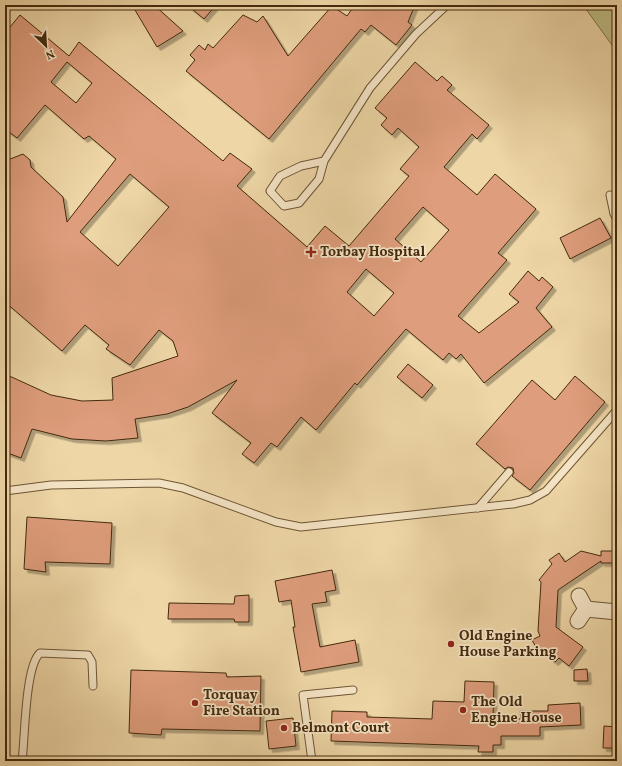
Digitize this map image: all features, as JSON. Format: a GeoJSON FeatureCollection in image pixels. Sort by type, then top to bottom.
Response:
{"type":"FeatureCollection","features":[{"type":"Feature","properties":{"kind":"street"},"geometry":{"type":"LineString","coordinates":[[581,609],[617,612]]}},
{"type":"Feature","properties":{"kind":"lane"},"geometry":{"type":"LineString","coordinates":[[324,161],[301,166],[280,176],[270,191],[284,206],[300,203],[319,179],[324,161],[366,94],[384,70],[416,34],[447,5]]}},
{"type":"Feature","properties":{"kind":"lane"},"geometry":{"type":"LineString","coordinates":[[610,195],[614,214],[617,219]]}},
{"type":"Feature","properties":{"kind":"lane"},"geometry":{"type":"LineString","coordinates":[[5,491],[51,485],[159,483],[183,488],[276,522],[301,527],[524,502],[536,498],[546,491],[617,410]]}},
{"type":"Feature","properties":{"kind":"lane"},"geometry":{"type":"LineString","coordinates":[[478,508],[509,472]]}},
{"type":"Feature","properties":{"kind":"lane"},"geometry":{"type":"LineString","coordinates":[[22,761],[30,678],[36,656],[40,653],[88,655],[92,662],[93,686]]}},
{"type":"Feature","properties":{"kind":"lane"},"geometry":{"type":"LineString","coordinates":[[312,761],[303,695],[353,690]]}},
{"type":"Feature","properties":{"kind":"shaded area"},"geometry":{"type":"Polygon","coordinates":[[[583,5],[617,5],[617,52],[583,5]]]}},
{"type":"Feature","properties":{"kind":"building"},"geometry":{"type":"Polygon","coordinates":[[[132,5],[154,5],[183,31],[157,47],[132,5]]]}},
{"type":"Feature","properties":{"kind":"building"},"geometry":{"type":"Polygon","coordinates":[[[187,5],[216,5],[204,19],[187,5]]]}},
{"type":"Feature","properties":{"kind":"building"},"geometry":{"type":"Polygon","coordinates":[[[415,5],[408,22],[412,25],[396,45],[371,25],[365,32],[361,29],[269,139],[186,71],[195,60],[190,55],[199,45],[205,50],[208,44],[213,48],[243,15],[257,22],[263,16],[288,56],[332,6],[347,16],[354,6],[415,5]]]}},
{"type":"Feature","properties":{"kind":"building"},"geometry":{"type":"Polygon","coordinates":[[[20,15],[69,56],[79,42],[223,161],[230,153],[252,169],[237,186],[307,247],[325,226],[349,246],[409,176],[400,169],[419,147],[398,128],[392,135],[381,125],[387,118],[375,108],[415,62],[437,81],[442,76],[452,85],[447,90],[489,125],[477,139],[472,134],[444,167],[477,195],[495,174],[536,209],[498,253],[507,260],[458,316],[479,333],[519,302],[509,294],[528,271],[539,281],[542,277],[553,287],[536,308],[552,327],[484,383],[461,354],[456,359],[449,353],[443,360],[406,329],[357,385],[355,383],[316,430],[301,417],[277,447],[271,443],[254,463],[242,454],[251,443],[212,413],[237,380],[188,407],[167,414],[135,419],[138,438],[106,441],[72,439],[32,429],[21,458],[5,452],[5,434],[10,421],[5,419],[5,374],[51,395],[82,401],[113,400],[112,378],[178,356],[173,341],[159,330],[130,365],[106,349],[109,345],[85,325],[62,351],[5,302],[5,161],[23,154],[30,160],[31,167],[63,197],[67,222],[116,159],[89,136],[84,139],[45,105],[17,138],[5,129],[5,33],[20,15]],[[67,62],[51,82],[76,103],[92,83],[67,62]],[[130,174],[80,232],[118,266],[169,207],[130,174]],[[423,207],[395,239],[421,262],[449,230],[423,207]],[[366,269],[347,292],[374,316],[394,293],[366,269]]]}},
{"type":"Feature","properties":{"kind":"building"},"geometry":{"type":"Polygon","coordinates":[[[600,218],[611,238],[570,259],[560,238],[600,218]]]}},
{"type":"Feature","properties":{"kind":"building"},"geometry":{"type":"Polygon","coordinates":[[[408,364],[433,385],[422,398],[397,377],[408,364]]]}},
{"type":"Feature","properties":{"kind":"building"},"geometry":{"type":"Polygon","coordinates":[[[575,376],[605,402],[530,490],[512,476],[514,473],[513,468],[508,467],[505,469],[476,444],[532,380],[555,400],[575,376]]]}},
{"type":"Feature","properties":{"kind":"building"},"geometry":{"type":"Polygon","coordinates":[[[27,517],[112,523],[110,564],[45,562],[46,572],[24,569],[27,517]]]}},
{"type":"Feature","properties":{"kind":"building"},"geometry":{"type":"Polygon","coordinates":[[[581,551],[601,556],[601,551],[617,551],[617,563],[601,563],[601,561],[558,590],[556,627],[583,647],[569,666],[559,658],[555,662],[537,649],[532,640],[540,636],[538,631],[541,582],[539,580],[552,564],[549,560],[559,553],[565,562],[581,551]]]}},
{"type":"Feature","properties":{"kind":"building"},"geometry":{"type":"Polygon","coordinates":[[[332,570],[336,590],[325,592],[327,602],[312,604],[320,647],[355,640],[359,662],[301,672],[293,627],[295,627],[291,600],[279,602],[275,581],[332,570]]]}},
{"type":"Feature","properties":{"kind":"building"},"geometry":{"type":"Polygon","coordinates":[[[249,595],[249,622],[235,622],[234,619],[168,619],[169,603],[234,604],[235,596],[249,595]]]}},
{"type":"Feature","properties":{"kind":"building"},"geometry":{"type":"Polygon","coordinates":[[[587,669],[588,681],[574,681],[574,670],[587,669]]]}},
{"type":"Feature","properties":{"kind":"building"},"geometry":{"type":"Polygon","coordinates":[[[131,670],[226,673],[227,677],[261,676],[260,731],[162,729],[161,735],[129,733],[131,670]]]}},
{"type":"Feature","properties":{"kind":"building"},"geometry":{"type":"Polygon","coordinates":[[[465,681],[494,682],[493,718],[521,719],[520,711],[548,711],[548,705],[580,703],[581,725],[540,727],[540,736],[501,736],[501,745],[493,745],[493,752],[478,752],[479,746],[331,741],[332,711],[367,712],[367,717],[432,719],[433,701],[464,702],[465,681]]]}},
{"type":"Feature","properties":{"kind":"building","name":"Belmont Court"},"geometry":{"type":"Polygon","coordinates":[[[293,718],[296,746],[269,749],[266,721],[293,718]]]}},
{"type":"Feature","properties":{"kind":"building"},"geometry":{"type":"Polygon","coordinates":[[[604,726],[617,727],[617,748],[603,748],[604,726]]]}},
{"type":"Feature","properties":{"kind":"place","name":"Torbay Hospital"},"geometry":{"type":"Point","coordinates":[311,252]}},
{"type":"Feature","properties":{"kind":"place","name":"Old Engine House Parking"},"geometry":{"type":"Point","coordinates":[451,644]}},
{"type":"Feature","properties":{"kind":"place","name":"Torquay Fire Station"},"geometry":{"type":"Point","coordinates":[195,703]}},
{"type":"Feature","properties":{"kind":"place","name":"The Old Engine House"},"geometry":{"type":"Point","coordinates":[463,710]}},
{"type":"Feature","properties":{"kind":"place","name":"Belmont Court"},"geometry":{"type":"Point","coordinates":[284,728]}}]}
